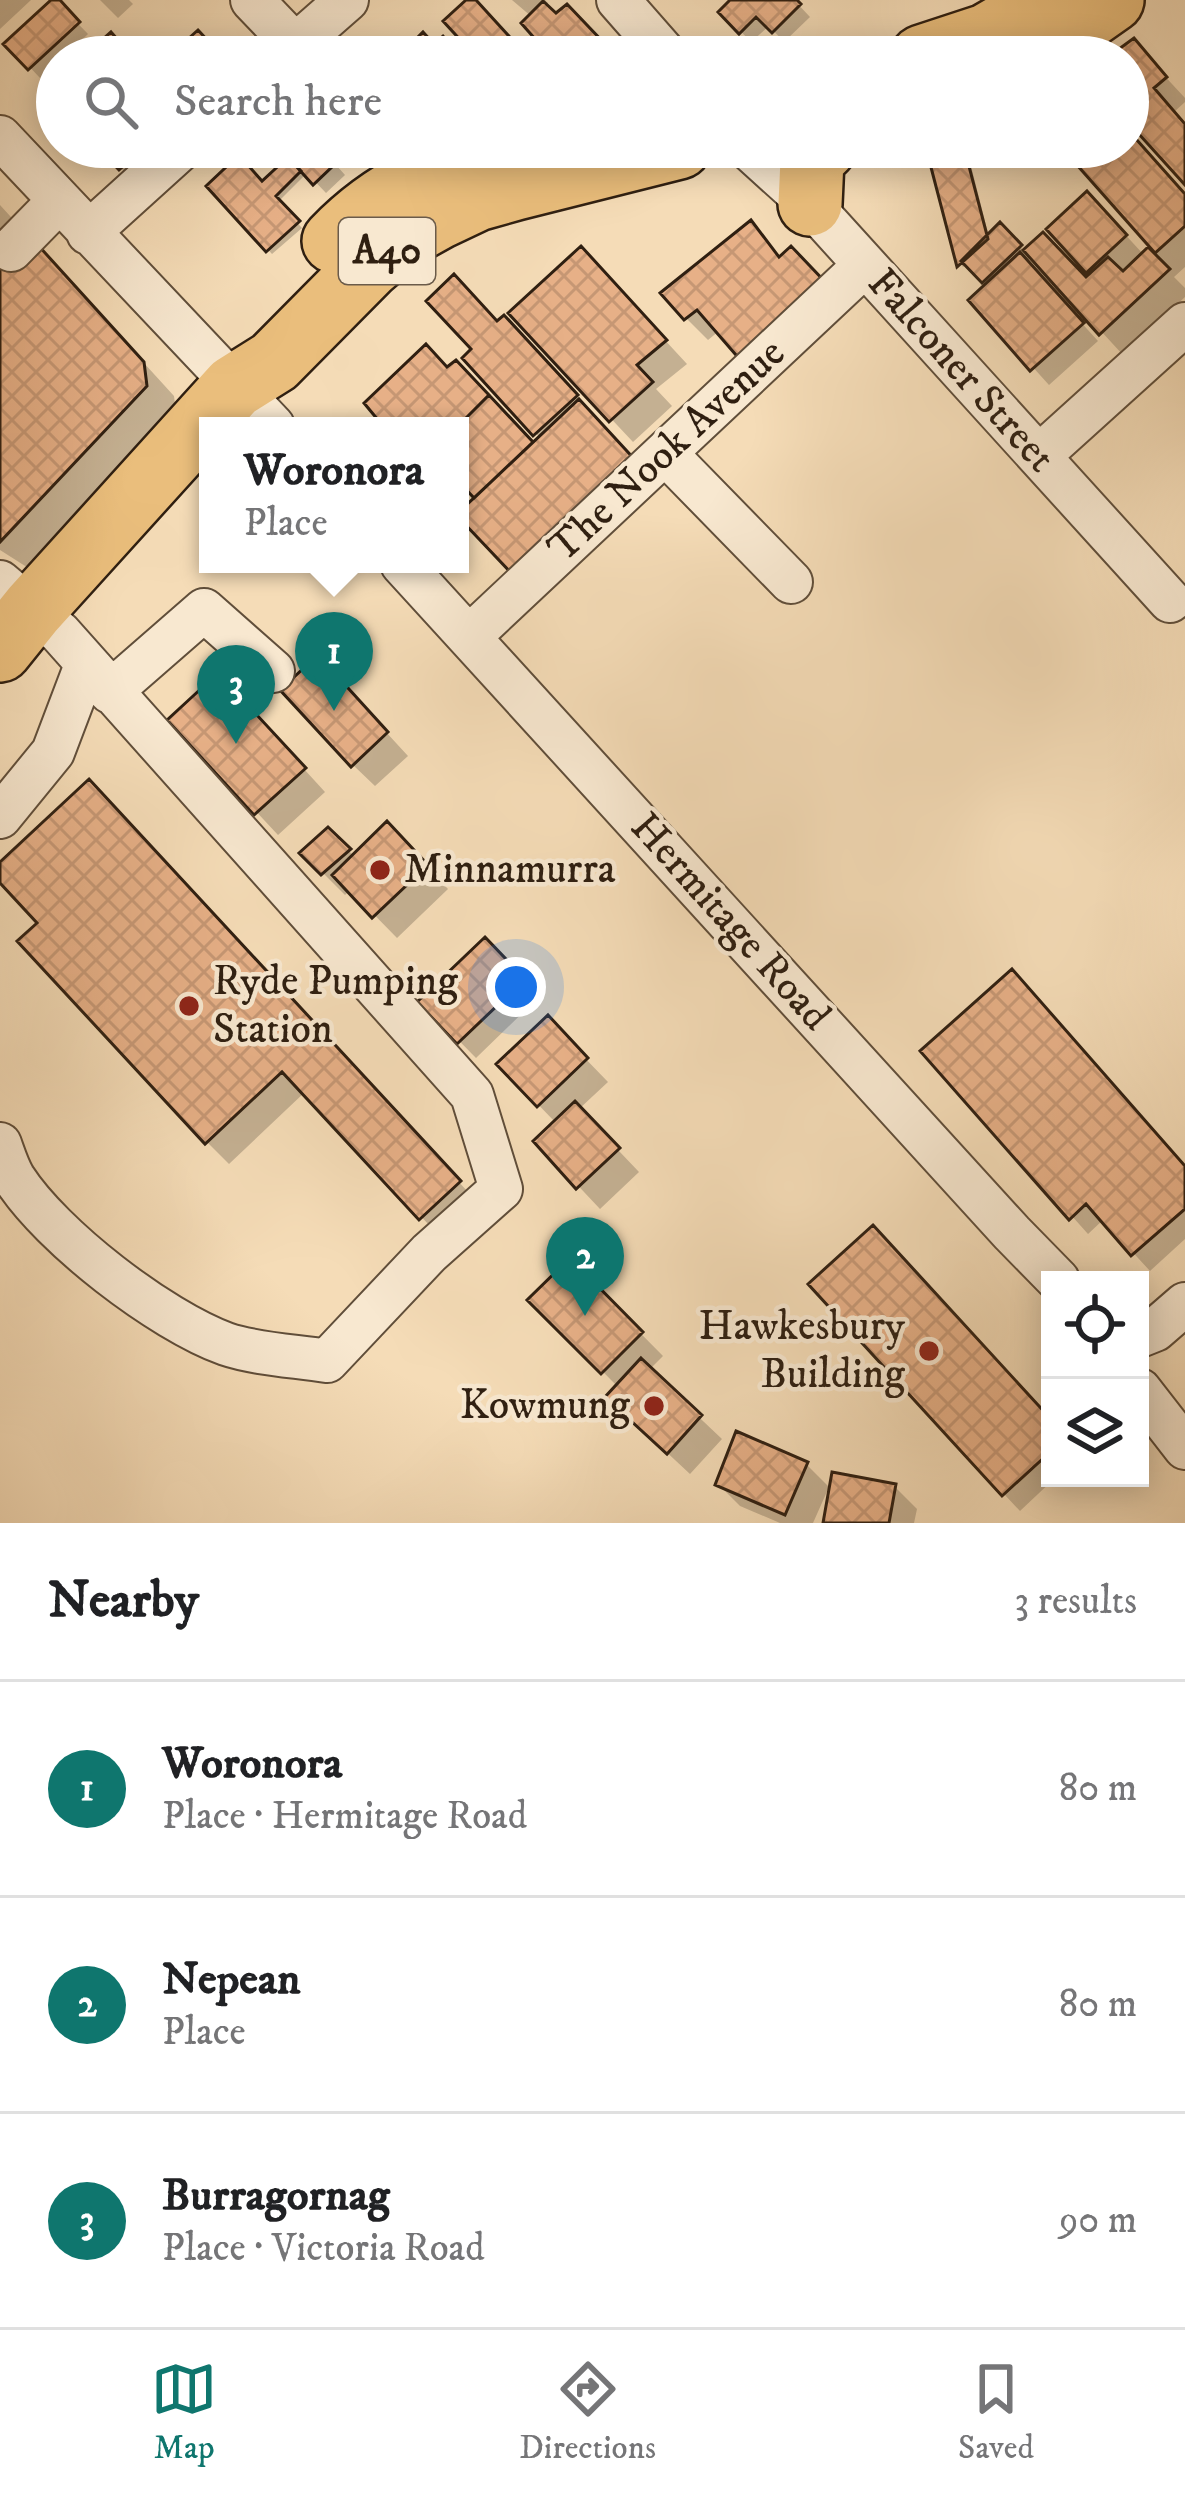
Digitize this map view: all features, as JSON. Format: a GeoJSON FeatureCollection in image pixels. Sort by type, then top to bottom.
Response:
{"type":"FeatureCollection","features":[{"type":"Feature","properties":{"kind":"highway"},"geometry":{"type":"LineString","coordinates":[[986,36],[1049,0]]}},
{"type":"Feature","properties":{"kind":"highway"},"geometry":{"type":"LineString","coordinates":[[1061,36],[1112,0]]}},
{"type":"Feature","properties":{"kind":"highway","name":"A40"},"geometry":{"type":"LineString","coordinates":[[253,407],[246,340],[344,231],[413,180],[442,168]]}},
{"type":"Feature","properties":{"kind":"highway","name":"A40"},"geometry":{"type":"LineString","coordinates":[[253,407],[274,362],[403,237],[477,199],[595,168]]}},
{"type":"Feature","properties":{"kind":"highway","name":"A40"},"geometry":{"type":"LineString","coordinates":[[8,624],[199,455]]}},
{"type":"Feature","properties":{"kind":"street"},"geometry":{"type":"LineString","coordinates":[[252,0],[277,36]]}},
{"type":"Feature","properties":{"kind":"street"},"geometry":{"type":"LineString","coordinates":[[305,36],[347,0]]}},
{"type":"Feature","properties":{"kind":"street"},"geometry":{"type":"LineString","coordinates":[[618,0],[650,36]]}},
{"type":"Feature","properties":{"kind":"street"},"geometry":{"type":"LineString","coordinates":[[0,137],[253,407]]}},
{"type":"Feature","properties":{"kind":"street"},"geometry":{"type":"LineString","coordinates":[[88,233],[160,168]]}},
{"type":"Feature","properties":{"kind":"street","name":"Falconer Street"},"geometry":{"type":"LineString","coordinates":[[817,176],[865,266],[1170,601]]}},
{"type":"Feature","properties":{"kind":"street"},"geometry":{"type":"LineString","coordinates":[[11,250],[59,201]]}},
{"type":"Feature","properties":{"kind":"street","name":"The Nook Avenue"},"geometry":{"type":"LineString","coordinates":[[470,636],[865,266]]}},
{"type":"Feature","properties":{"kind":"street"},"geometry":{"type":"LineString","coordinates":[[1039,456],[1185,324]]}},
{"type":"Feature","properties":{"kind":"street"},"geometry":{"type":"LineString","coordinates":[[665,453],[791,582]]}},
{"type":"Feature","properties":{"kind":"street","name":"Hermitage Road"},"geometry":{"type":"LineString","coordinates":[[410,573],[1049,1271]]}},
{"type":"Feature","properties":{"kind":"street"},"geometry":{"type":"LineString","coordinates":[[0,817],[53,752],[98,678],[204,610],[273,671]]}},
{"type":"Feature","properties":{"kind":"street"},"geometry":{"type":"LineString","coordinates":[[0,1144],[12,1175],[42,1214],[162,1312],[228,1345],[327,1360],[429,1253],[501,1189],[472,1095],[60,633],[8,624]]}},
{"type":"Feature","properties":{"kind":"street"},"geometry":{"type":"LineString","coordinates":[[1149,1332],[1185,1304]]}},
{"type":"Feature","properties":{"kind":"street"},"geometry":{"type":"LineString","coordinates":[[1149,1402],[1185,1448]]}},
{"type":"Feature","properties":{"kind":"building"},"geometry":{"type":"Polygon","coordinates":[[[51,0],[60,0],[80,22],[65,36],[36,36],[36,63],[28,70],[3,44],[51,0]]]}},
{"type":"Feature","properties":{"kind":"building"},"geometry":{"type":"Polygon","coordinates":[[[466,0],[476,0],[509,36],[457,36],[443,21],[466,0]]]}},
{"type":"Feature","properties":{"kind":"building"},"geometry":{"type":"Polygon","coordinates":[[[730,0],[797,0],[801,4],[772,33],[756,17],[739,34],[718,12],[730,0]]]}},
{"type":"Feature","properties":{"kind":"building"},"geometry":{"type":"Polygon","coordinates":[[[543,1],[556,13],[567,4],[597,36],[532,36],[521,23],[543,1]]]}},
{"type":"Feature","properties":{"kind":"building"},"geometry":{"type":"Polygon","coordinates":[[[1149,56],[1167,77],[1154,88],[1185,124],[1185,185],[1149,145],[1149,56]]]}},
{"type":"Feature","properties":{"kind":"building"},"geometry":{"type":"Polygon","coordinates":[[[1149,154],[1185,194],[1185,226],[1155,253],[1080,168],[1149,168],[1149,154]]]}},
{"type":"Feature","properties":{"kind":"building"},"geometry":{"type":"Polygon","coordinates":[[[225,168],[250,168],[262,181],[276,168],[298,168],[301,171],[276,196],[300,221],[266,252],[206,186],[225,168]]]}},
{"type":"Feature","properties":{"kind":"building"},"geometry":{"type":"Polygon","coordinates":[[[298,168],[331,168],[313,185],[298,168]]]}},
{"type":"Feature","properties":{"kind":"building"},"geometry":{"type":"Polygon","coordinates":[[[931,168],[969,168],[988,239],[957,267],[931,168]]]}},
{"type":"Feature","properties":{"kind":"building"},"geometry":{"type":"Polygon","coordinates":[[[1087,191],[1127,235],[1086,273],[1046,229],[1087,191]]]}},
{"type":"Feature","properties":{"kind":"building"},"geometry":{"type":"Polygon","coordinates":[[[751,220],[779,257],[791,246],[829,286],[743,363],[697,310],[684,320],[660,293],[751,220]]]}},
{"type":"Feature","properties":{"kind":"building"},"geometry":{"type":"Polygon","coordinates":[[[1000,222],[1022,245],[982,283],[961,261],[1000,222]]]}},
{"type":"Feature","properties":{"kind":"building"},"geometry":{"type":"Polygon","coordinates":[[[1043,232],[1086,277],[1108,257],[1123,271],[1148,247],[1170,269],[1099,335],[1023,250],[1043,232]]]}},
{"type":"Feature","properties":{"kind":"building"},"geometry":{"type":"Polygon","coordinates":[[[37,244],[144,362],[147,386],[0,542],[0,254],[37,244]]]}},
{"type":"Feature","properties":{"kind":"building"},"geometry":{"type":"Polygon","coordinates":[[[581,246],[667,340],[637,365],[653,382],[609,422],[508,313],[581,246]]]}},
{"type":"Feature","properties":{"kind":"building"},"geometry":{"type":"Polygon","coordinates":[[[1020,252],[1084,323],[1030,371],[968,300],[1020,252]]]}},
{"type":"Feature","properties":{"kind":"building"},"geometry":{"type":"Polygon","coordinates":[[[454,274],[497,321],[504,315],[578,395],[533,436],[462,358],[471,349],[426,301],[454,274]]]}},
{"type":"Feature","properties":{"kind":"building"},"geometry":{"type":"Polygon","coordinates":[[[426,344],[447,367],[456,360],[489,395],[467,417],[376,417],[364,403],[426,344]]]}},
{"type":"Feature","properties":{"kind":"building"},"geometry":{"type":"Polygon","coordinates":[[[489,395],[533,442],[474,498],[469,493],[467,417],[489,395]]]}},
{"type":"Feature","properties":{"kind":"building"},"geometry":{"type":"Polygon","coordinates":[[[579,399],[637,462],[515,577],[469,528],[469,503],[579,399]]]}},
{"type":"Feature","properties":{"kind":"building"},"geometry":{"type":"Polygon","coordinates":[[[318,655],[388,732],[351,767],[280,690],[318,655]]]}},
{"type":"Feature","properties":{"kind":"building"},"geometry":{"type":"Polygon","coordinates":[[[218,673],[306,768],[254,815],[167,720],[218,673]]]}},
{"type":"Feature","properties":{"kind":"building","name":"Ryde Pumping Station"},"geometry":{"type":"Polygon","coordinates":[[[89,779],[461,1181],[419,1220],[282,1072],[205,1144],[17,941],[37,923],[0,883],[0,862],[89,779]]]}},
{"type":"Feature","properties":{"kind":"building","name":"Minnamurra"},"geometry":{"type":"Polygon","coordinates":[[[387,821],[428,865],[372,918],[332,875],[387,821]]]}},
{"type":"Feature","properties":{"kind":"building"},"geometry":{"type":"Polygon","coordinates":[[[328,827],[351,849],[321,875],[299,853],[328,827]]]}},
{"type":"Feature","properties":{"kind":"building"},"geometry":{"type":"Polygon","coordinates":[[[485,937],[525,979],[457,1044],[417,1002],[485,937]]]}},
{"type":"Feature","properties":{"kind":"building"},"geometry":{"type":"Polygon","coordinates":[[[1012,969],[1185,1166],[1185,1209],[1131,1256],[1086,1204],[1069,1220],[920,1051],[1012,969]]]}},
{"type":"Feature","properties":{"kind":"building"},"geometry":{"type":"Polygon","coordinates":[[[548,1015],[588,1058],[537,1107],[496,1064],[548,1015]]]}},
{"type":"Feature","properties":{"kind":"building"},"geometry":{"type":"Polygon","coordinates":[[[575,1101],[620,1148],[576,1189],[533,1141],[575,1101]]]}},
{"type":"Feature","properties":{"kind":"building","name":"Hawkesbury Building"},"geometry":{"type":"Polygon","coordinates":[[[873,1225],[1041,1408],[1041,1460],[1002,1496],[808,1284],[873,1225]]]}},
{"type":"Feature","properties":{"kind":"building"},"geometry":{"type":"Polygon","coordinates":[[[570,1258],[643,1332],[601,1374],[527,1300],[570,1258]]]}},
{"type":"Feature","properties":{"kind":"building","name":"Kowmung"},"geometry":{"type":"Polygon","coordinates":[[[641,1358],[702,1415],[667,1454],[605,1397],[641,1358]]]}},
{"type":"Feature","properties":{"kind":"building"},"geometry":{"type":"Polygon","coordinates":[[[736,1431],[808,1462],[785,1515],[715,1485],[736,1431]]]}},
{"type":"Feature","properties":{"kind":"building"},"geometry":{"type":"Polygon","coordinates":[[[832,1472],[896,1484],[889,1523],[823,1523],[832,1472]]]}},
{"type":"Feature","properties":{"kind":"place","name":"Woronora"},"geometry":{"type":"Point","coordinates":[334,711]}},
{"type":"Feature","properties":{"kind":"place","name":"Burragornag"},"geometry":{"type":"Point","coordinates":[236,744]}},
{"type":"Feature","properties":{"kind":"place","name":"Minnamurra"},"geometry":{"type":"Point","coordinates":[380,870]}},
{"type":"Feature","properties":{"kind":"place","name":"Ryde Pumping Station"},"geometry":{"type":"Point","coordinates":[189,1006]}},
{"type":"Feature","properties":{"kind":"place","name":"Nepean"},"geometry":{"type":"Point","coordinates":[585,1316]}},
{"type":"Feature","properties":{"kind":"place","name":"Hawkesbury Building"},"geometry":{"type":"Point","coordinates":[929,1351]}},
{"type":"Feature","properties":{"kind":"place","name":"Kowmung"},"geometry":{"type":"Point","coordinates":[654,1406]}}]}
